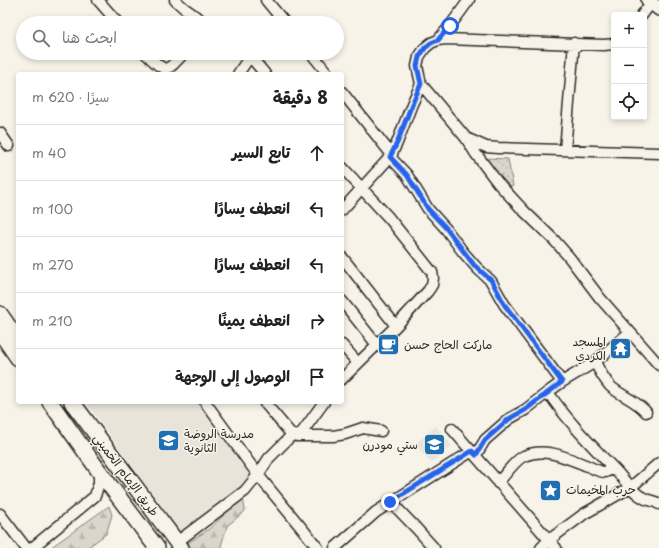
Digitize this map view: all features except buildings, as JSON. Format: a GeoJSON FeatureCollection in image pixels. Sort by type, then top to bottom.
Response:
{"type":"FeatureCollection","features":[{"type":"Feature","properties":{"kind":"highway"},"geometry":{"type":"LineString","coordinates":[[0,303],[16,325]]}},
{"type":"Feature","properties":{"kind":"highway"},"geometry":{"type":"LineString","coordinates":[[0,314],[16,337]]}},
{"type":"Feature","properties":{"kind":"highway"},"geometry":{"type":"LineString","coordinates":[[0,332],[16,355]]}},
{"type":"Feature","properties":{"kind":"highway","name":"طريق الإمام الخميني"},"geometry":{"type":"LineString","coordinates":[[51,404],[99,471],[158,548]]}},
{"type":"Feature","properties":{"kind":"highway"},"geometry":{"type":"LineString","coordinates":[[67,404],[90,428]]}},
{"type":"Feature","properties":{"kind":"highway","name":"طريق الإمام الخميني"},"geometry":{"type":"LineString","coordinates":[[73,404],[179,545]]}},
{"type":"Feature","properties":{"kind":"street"},"geometry":{"type":"LineString","coordinates":[[98,0],[112,16]]}},
{"type":"Feature","properties":{"kind":"street"},"geometry":{"type":"LineString","coordinates":[[175,0],[195,16]]}},
{"type":"Feature","properties":{"kind":"street"},"geometry":{"type":"LineString","coordinates":[[266,0],[276,16]]}},
{"type":"Feature","properties":{"kind":"street"},"geometry":{"type":"LineString","coordinates":[[438,40],[469,0]]}},
{"type":"Feature","properties":{"kind":"street"},"geometry":{"type":"LineString","coordinates":[[645,12],[653,4]]}},
{"type":"Feature","properties":{"kind":"street"},"geometry":{"type":"LineString","coordinates":[[611,44],[446,39],[438,40],[425,48],[419,57],[417,66],[421,84],[466,138],[498,183],[569,256],[600,298],[659,365]]}},
{"type":"Feature","properties":{"kind":"street"},"geometry":{"type":"LineString","coordinates":[[565,150],[574,43]]}},
{"type":"Feature","properties":{"kind":"street"},"geometry":{"type":"LineString","coordinates":[[154,60],[161,67],[167,69],[178,60]]}},
{"type":"Feature","properties":{"kind":"street"},"geometry":{"type":"LineString","coordinates":[[239,72],[246,60]]}},
{"type":"Feature","properties":{"kind":"street"},"geometry":{"type":"LineString","coordinates":[[254,60],[263,72]]}},
{"type":"Feature","properties":{"kind":"street"},"geometry":{"type":"LineString","coordinates":[[316,60],[325,72]]}},
{"type":"Feature","properties":{"kind":"street"},"geometry":{"type":"LineString","coordinates":[[344,208],[391,156],[421,84]]}},
{"type":"Feature","properties":{"kind":"street"},"geometry":{"type":"LineString","coordinates":[[344,95],[407,175],[428,209],[446,228],[466,256],[492,281],[504,304],[562,382]]}},
{"type":"Feature","properties":{"kind":"street"},"geometry":{"type":"LineString","coordinates":[[0,133],[9,146]]}},
{"type":"Feature","properties":{"kind":"street"},"geometry":{"type":"LineString","coordinates":[[466,138],[486,147],[498,148],[659,153]]}},
{"type":"Feature","properties":{"kind":"street"},"geometry":{"type":"LineString","coordinates":[[344,169],[389,218],[432,272],[433,278],[432,285],[428,291],[396,326],[344,377]]}},
{"type":"Feature","properties":{"kind":"street"},"geometry":{"type":"LineString","coordinates":[[344,260],[396,326]]}},
{"type":"Feature","properties":{"kind":"street"},"geometry":{"type":"LineString","coordinates":[[344,304],[377,345]]}},
{"type":"Feature","properties":{"kind":"street"},"geometry":{"type":"LineString","coordinates":[[335,548],[376,512],[390,502],[474,453],[485,440],[509,419],[525,410],[562,382],[595,362],[630,332]]}},
{"type":"Feature","properties":{"kind":"street"},"geometry":{"type":"LineString","coordinates":[[344,347],[358,363]]}},
{"type":"Feature","properties":{"kind":"street"},"geometry":{"type":"LineString","coordinates":[[595,362],[598,369],[611,386],[641,406],[646,412]]}},
{"type":"Feature","properties":{"kind":"street"},"geometry":{"type":"LineString","coordinates":[[548,392],[581,433],[631,487],[642,497],[659,504]]}},
{"type":"Feature","properties":{"kind":"street"},"geometry":{"type":"LineString","coordinates":[[206,404],[258,475],[318,548]]}},
{"type":"Feature","properties":{"kind":"street"},"geometry":{"type":"LineString","coordinates":[[266,404],[295,435],[333,436],[363,428],[381,431]]}},
{"type":"Feature","properties":{"kind":"street"},"geometry":{"type":"LineString","coordinates":[[179,545],[245,491],[269,458],[295,435],[302,431],[322,404]]}},
{"type":"Feature","properties":{"kind":"street"},"geometry":{"type":"LineString","coordinates":[[452,429],[552,544]]}},
{"type":"Feature","properties":{"kind":"street"},"geometry":{"type":"LineString","coordinates":[[498,483],[522,456],[539,452],[562,456],[603,472],[613,468]]}},
{"type":"Feature","properties":{"kind":"street"},"geometry":{"type":"LineString","coordinates":[[541,548],[552,544],[584,514],[631,487],[659,463]]}},
{"type":"Feature","properties":{"kind":"street"},"geometry":{"type":"LineString","coordinates":[[32,548],[95,496],[99,483],[99,471]]}},
{"type":"Feature","properties":{"kind":"street"},"geometry":{"type":"LineString","coordinates":[[390,502],[434,548]]}},
{"type":"Feature","properties":{"kind":"street"},"geometry":{"type":"LineString","coordinates":[[0,514],[26,548]]}},
{"type":"Feature","properties":{"kind":"shaded area","name":"مدرسة الروضة الثانوية"},"geometry":{"type":"Polygon","coordinates":[[[87,404],[198,404],[253,479],[182,535],[87,404]]]}},
{"type":"Feature","properties":{"kind":"shaded area","name":"ستي مودرن"},"geometry":{"type":"Polygon","coordinates":[[[436,426],[452,446],[431,463],[415,444],[436,426]]]}},
{"type":"Feature","properties":{"kind":"green space"},"geometry":{"type":"Polygon","coordinates":[[[485,158],[508,159],[513,186],[506,188],[485,158]]]}},
{"type":"Feature","properties":{"kind":"green space"},"geometry":{"type":"Polygon","coordinates":[[[243,497],[245,511],[227,526],[221,546],[222,548],[191,548],[188,543],[209,529],[243,497]]]}},
{"type":"Feature","properties":{"kind":"green space"},"geometry":{"type":"Polygon","coordinates":[[[109,506],[112,515],[106,534],[87,548],[50,548],[109,506]]]}},
{"type":"Feature","properties":{"kind":"place","name":"ماركت الحاج حسن"},"geometry":{"type":"Point","coordinates":[388,345]}},
{"type":"Feature","properties":{"kind":"place","name":"المسجد الكردي"},"geometry":{"type":"Point","coordinates":[621,349]}},
{"type":"Feature","properties":{"kind":"place","name":"مدرسة الروضة الثانوية"},"geometry":{"type":"Point","coordinates":[169,441]}},
{"type":"Feature","properties":{"kind":"place","name":"ستي مودرن"},"geometry":{"type":"Point","coordinates":[434,445]}},
{"type":"Feature","properties":{"kind":"place","name":"حرب المخيمات"},"geometry":{"type":"Point","coordinates":[551,490]}},
{"type":"Feature","properties":{"kind":"route"},"geometry":{"type":"LineString","coordinates":[[390,502],[472,451],[476,455],[485,440],[509,419],[525,410],[562,382],[504,304],[492,281],[474,265],[463,252],[446,228],[428,209],[407,175],[390,157],[421,84],[417,66],[419,57],[425,48],[438,40],[450,26]]}}]}
